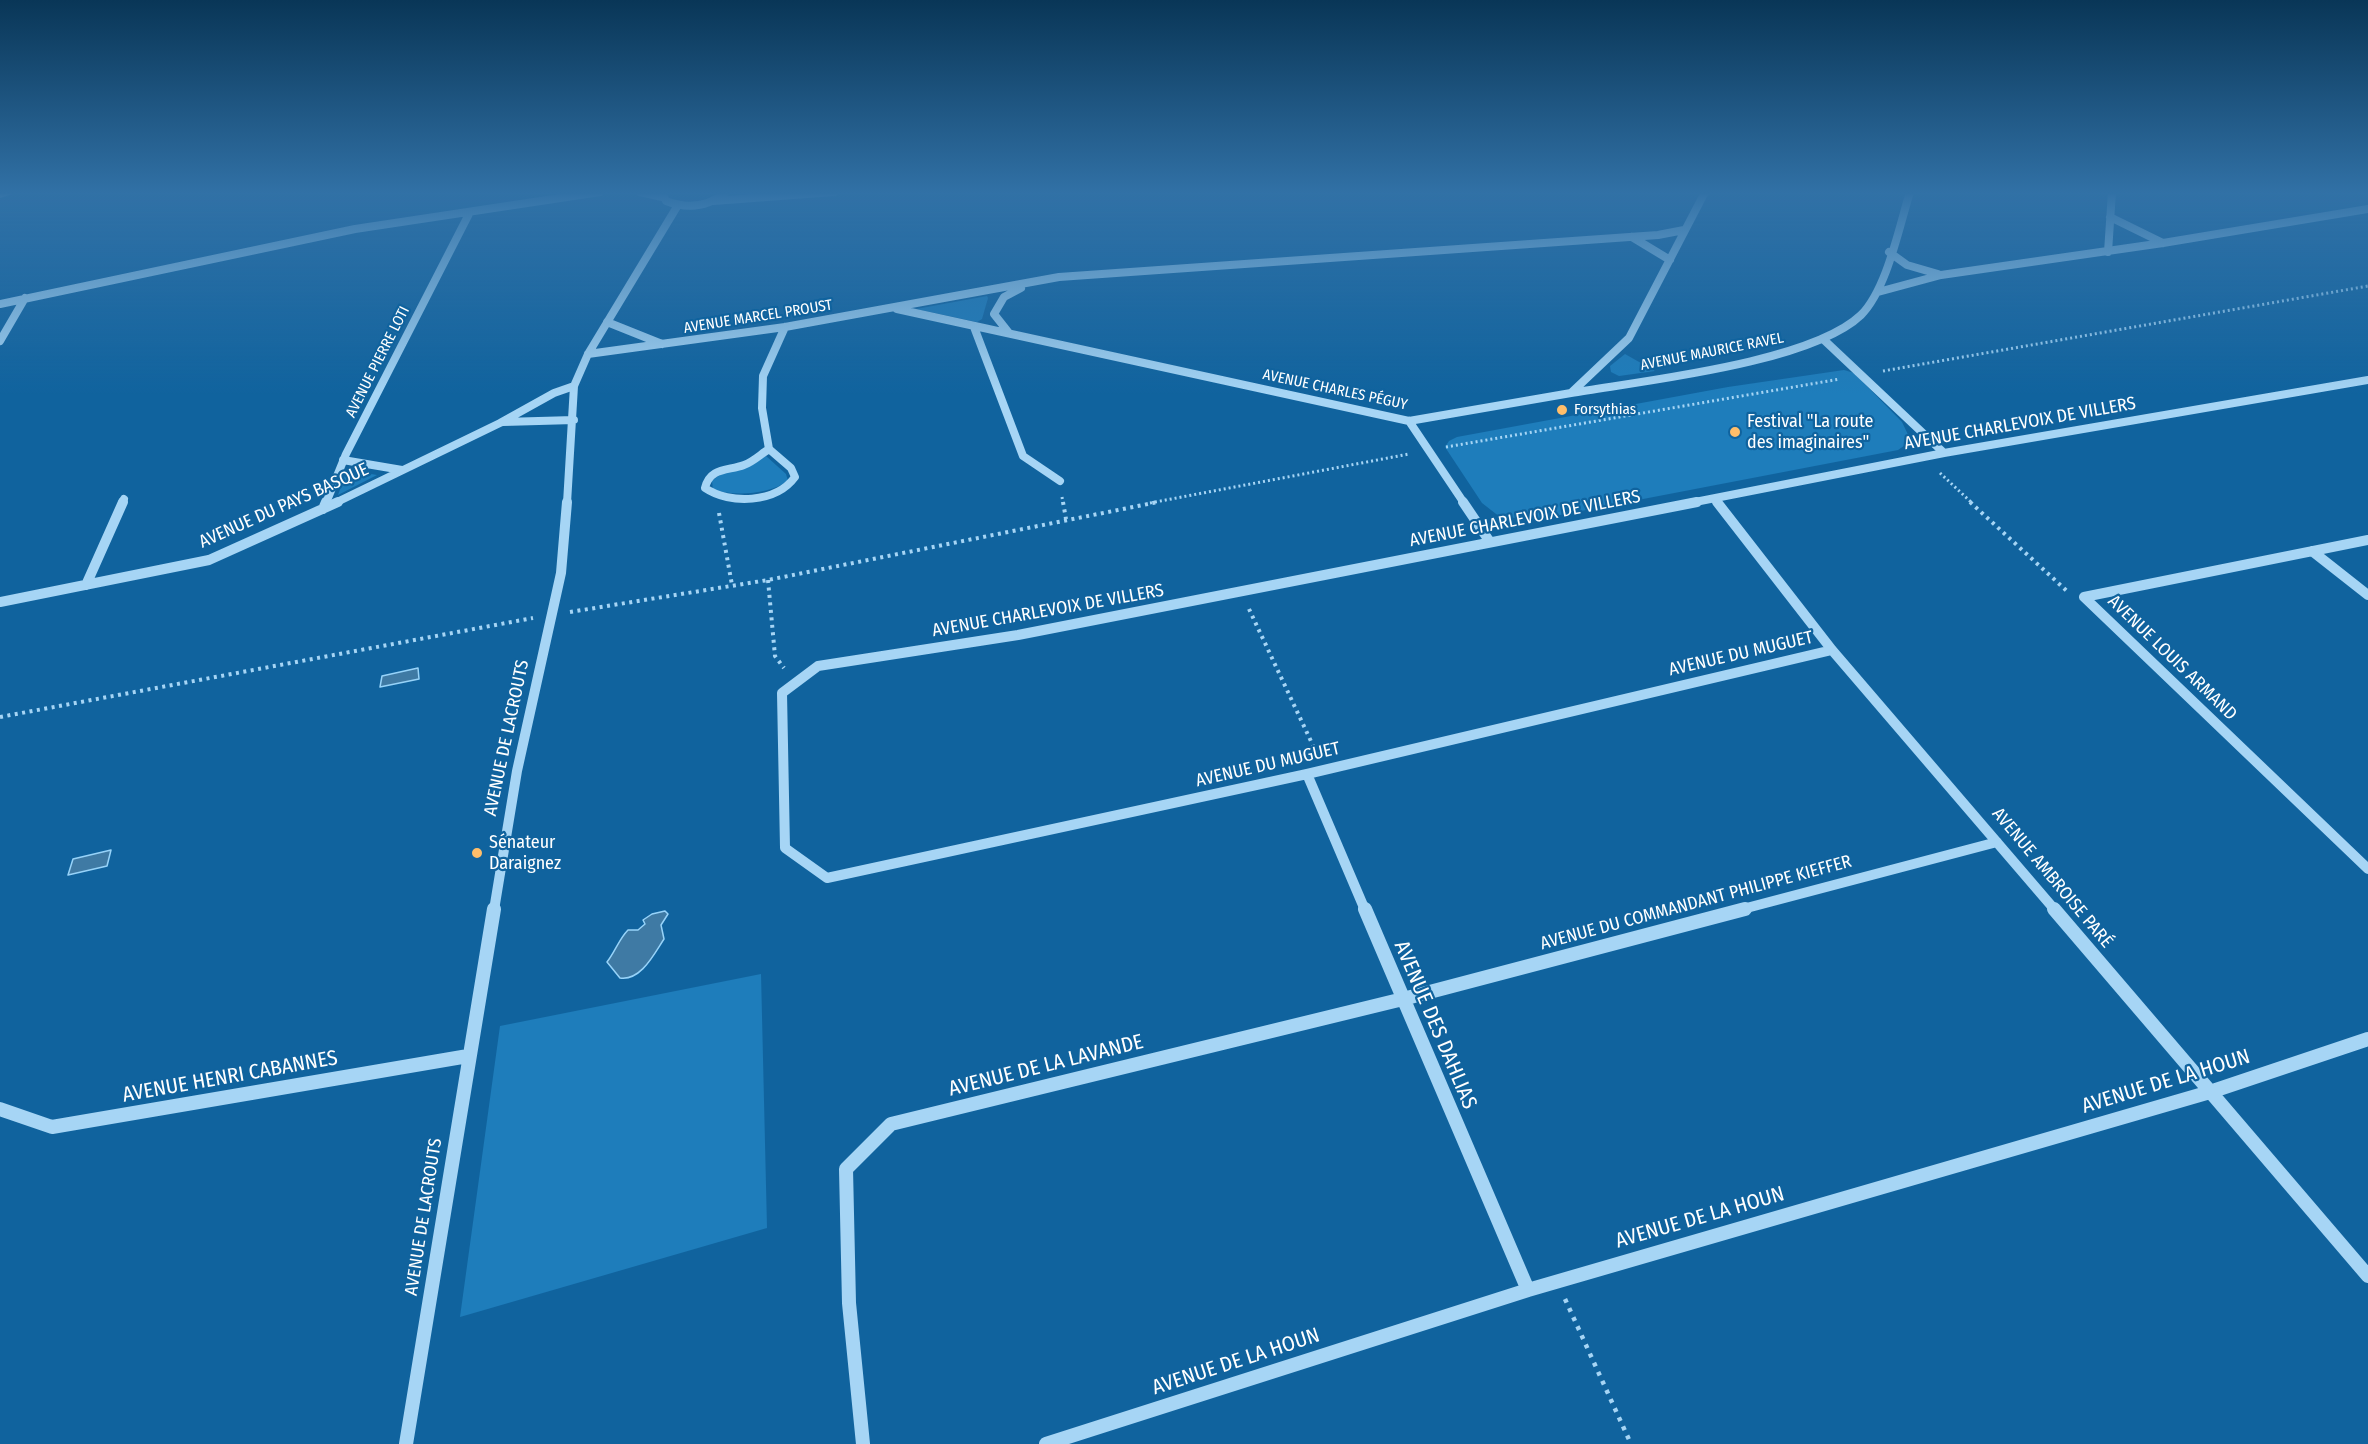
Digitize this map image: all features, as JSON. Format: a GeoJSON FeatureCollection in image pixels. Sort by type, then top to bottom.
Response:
{"type":"FeatureCollection","features":[{"type":"Feature","properties":{"kind":"street"},"geometry":{"type":"LineString","coordinates":[[0,304],[210,259]]}},
{"type":"Feature","properties":{"kind":"street","name":"AVENUE PIERRE LOTI"},"geometry":{"type":"LineString","coordinates":[[323,509],[343,460],[446,259]]}},
{"type":"Feature","properties":{"kind":"street","name":"AVENUE DE LACROUTS"},"geometry":{"type":"LineString","coordinates":[[406,1444],[468,1056],[517,771],[561,573],[574,420],[574,386],[588,354],[645,259]]}},
{"type":"Feature","properties":{"kind":"street","name":"AVENUE MARCEL PROUST"},"geometry":{"type":"LineString","coordinates":[[588,354],[785,327],[1059,278],[1319,259]]}},
{"type":"Feature","properties":{"kind":"street","name":"AVENUE MAURICE RAVEL"},"geometry":{"type":"LineString","coordinates":[[1571,393],[1776,356],[1823,339],[1860,317],[1878,292],[1887,259]]}},
{"type":"Feature","properties":{"kind":"street"},"geometry":{"type":"LineString","coordinates":[[1899,259],[1907,265],[1941,275]]}},
{"type":"Feature","properties":{"kind":"street"},"geometry":{"type":"LineString","coordinates":[[1878,292],[1941,275],[2054,259]]}},
{"type":"Feature","properties":{"kind":"street"},"geometry":{"type":"LineString","coordinates":[[1571,393],[1629,338],[1670,260]]}},
{"type":"Feature","properties":{"kind":"street","name":"AVENUE MARCEL PROUST"},"geometry":{"type":"LineString","coordinates":[[1009,333],[994,314],[1004,297],[1032,282]]}},
{"type":"Feature","properties":{"kind":"street"},"geometry":{"type":"LineString","coordinates":[[0,341],[25,298]]}},
{"type":"Feature","properties":{"kind":"street","name":"AVENUE CHARLES PÉGUY"},"geometry":{"type":"LineString","coordinates":[[890,308],[1409,421],[1571,393]]}},
{"type":"Feature","properties":{"kind":"street","name":"AVENUE MARCEL PROUST"},"geometry":{"type":"LineString","coordinates":[[608,322],[665,345]]}},
{"type":"Feature","properties":{"kind":"street"},"geometry":{"type":"LineString","coordinates":[[769,449],[746,464],[711,474],[706,479],[705,488],[715,495],[750,498],[789,486],[795,477],[793,472],[769,449],[762,408],[763,376],[785,327]]}},
{"type":"Feature","properties":{"kind":"street"},"geometry":{"type":"LineString","coordinates":[[974,327],[1023,456],[1060,481]]}},
{"type":"Feature","properties":{"kind":"street"},"geometry":{"type":"LineString","coordinates":[[1823,339],[1944,453]]}},
{"type":"Feature","properties":{"kind":"street","name":"AVENUE CHARLEVOIX DE VILLERS"},"geometry":{"type":"LineString","coordinates":[[784,779],[782,693],[818,666],[1018,635],[1944,453],[2368,380]]}},
{"type":"Feature","properties":{"kind":"street","name":"AVENUE DU PAYS BASQUE"},"geometry":{"type":"LineString","coordinates":[[0,602],[208,560],[323,509],[500,423],[554,393],[574,386]]}},
{"type":"Feature","properties":{"kind":"street","name":"AVENUE DU PAYS BASQUE"},"geometry":{"type":"LineString","coordinates":[[500,423],[574,420]]}},
{"type":"Feature","properties":{"kind":"street"},"geometry":{"type":"LineString","coordinates":[[1409,421],[1490,542]]}},
{"type":"Feature","properties":{"kind":"street"},"geometry":{"type":"LineString","coordinates":[[343,460],[402,470]]}},
{"type":"Feature","properties":{"kind":"street"},"geometry":{"type":"LineString","coordinates":[[86,585],[124,499]]}},
{"type":"Feature","properties":{"kind":"street","name":"AVENUE AMBROISE PARÉ"},"geometry":{"type":"LineString","coordinates":[[1715,499],[1832,650],[2368,1276]]}},
{"type":"Feature","properties":{"kind":"street","name":"AVENUE LOUIS ARMAND"},"geometry":{"type":"LineString","coordinates":[[2084,597],[2368,540]]}},
{"type":"Feature","properties":{"kind":"street"},"geometry":{"type":"LineString","coordinates":[[2312,551],[2368,595]]}},
{"type":"Feature","properties":{"kind":"street","name":"AVENUE LOUIS ARMAND"},"geometry":{"type":"LineString","coordinates":[[2084,597],[2368,869]]}},
{"type":"Feature","properties":{"kind":"street","name":"AVENUE DU MUGUET"},"geometry":{"type":"LineString","coordinates":[[784,779],[785,848],[826,878],[1307,774],[1323,768],[1832,650]]}},
{"type":"Feature","properties":{"kind":"street","name":"AVENUE DES DAHLIAS"},"geometry":{"type":"LineString","coordinates":[[1307,774],[1528,1290]]}},
{"type":"Feature","properties":{"kind":"street","name":"AVENUE DU COMMANDANT PHILIPPE KIEFFER"},"geometry":{"type":"LineString","coordinates":[[1403,999],[1997,842]]}},
{"type":"Feature","properties":{"kind":"street","name":"AVENUE DE LA LAVANDE"},"geometry":{"type":"LineString","coordinates":[[863,1444],[849,1303],[846,1169],[891,1124],[1403,999]]}},
{"type":"Feature","properties":{"kind":"street","name":"AVENUE DE LA HOUN"},"geometry":{"type":"LineString","coordinates":[[1046,1444],[1528,1290],[2210,1092],[2368,1039]]}},
{"type":"Feature","properties":{"kind":"street","name":"AVENUE HENRI CABANNES"},"geometry":{"type":"LineString","coordinates":[[0,1108],[52,1127],[468,1056]]}},
{"type":"Feature","properties":{"kind":"path"},"geometry":{"type":"LineString","coordinates":[[0,717],[551,615],[768,580],[1282,476],[2368,286]]}},
{"type":"Feature","properties":{"kind":"path"},"geometry":{"type":"LineString","coordinates":[[1924,458],[2062,589],[2084,597]]}},
{"type":"Feature","properties":{"kind":"path"},"geometry":{"type":"LineString","coordinates":[[715,495],[732,585]]}},
{"type":"Feature","properties":{"kind":"path"},"geometry":{"type":"LineString","coordinates":[[768,580],[775,657],[796,682]]}},
{"type":"Feature","properties":{"kind":"path"},"geometry":{"type":"LineString","coordinates":[[1241,592],[1323,768]]}},
{"type":"Feature","properties":{"kind":"path"},"geometry":{"type":"LineString","coordinates":[[1557,1282],[1630,1444]]}},
{"type":"Feature","properties":{"kind":"shaded area"},"geometry":{"type":"Polygon","coordinates":[[[987,296],[982,319],[977,322],[916,309],[987,296]]]}},
{"type":"Feature","properties":{"kind":"shaded area"},"geometry":{"type":"Polygon","coordinates":[[[1625,354],[1655,371],[1619,376],[1611,372],[1610,366],[1625,354]]]}},
{"type":"Feature","properties":{"kind":"shaded area"},"geometry":{"type":"Polygon","coordinates":[[[1844,370],[1854,373],[1902,422],[1911,441],[1898,450],[1539,519],[1500,517],[1482,503],[1445,447],[1449,441],[1457,437],[1728,387],[1844,370]]]}},
{"type":"Feature","properties":{"kind":"shaded area"},"geometry":{"type":"Polygon","coordinates":[[[766,456],[786,474],[788,481],[761,492],[731,493],[713,490],[712,481],[718,477],[766,456]]]}},
{"type":"Feature","properties":{"kind":"shaded area"},"geometry":{"type":"Polygon","coordinates":[[[347,470],[377,475],[338,495],[347,470]]]}},
{"type":"Feature","properties":{"kind":"shaded area"},"geometry":{"type":"Polygon","coordinates":[[[418,668],[419,679],[380,687],[382,676],[418,668]]]}},
{"type":"Feature","properties":{"kind":"shaded area"},"geometry":{"type":"Polygon","coordinates":[[[111,850],[107,866],[68,875],[73,859],[111,850]]]}},
{"type":"Feature","properties":{"kind":"shaded area"},"geometry":{"type":"Polygon","coordinates":[[[665,911],[668,914],[661,925],[664,939],[656,952],[641,971],[628,978],[620,978],[607,962],[622,937],[628,930],[638,930],[645,924],[643,920],[652,914],[665,911]]]}},
{"type":"Feature","properties":{"kind":"shaded area"},"geometry":{"type":"Polygon","coordinates":[[[761,974],[767,1228],[460,1317],[500,1026],[761,974]]]}},
{"type":"Feature","properties":{"kind":"place","name":"Forsythias"},"geometry":{"type":"Point","coordinates":[1562,410]}},
{"type":"Feature","properties":{"kind":"place","name":"Festival \"La route des imaginaires\""},"geometry":{"type":"Point","coordinates":[1735,432]}},
{"type":"Feature","properties":{"kind":"place","name":"Sénateur Daraignez"},"geometry":{"type":"Point","coordinates":[477,853]}}]}
